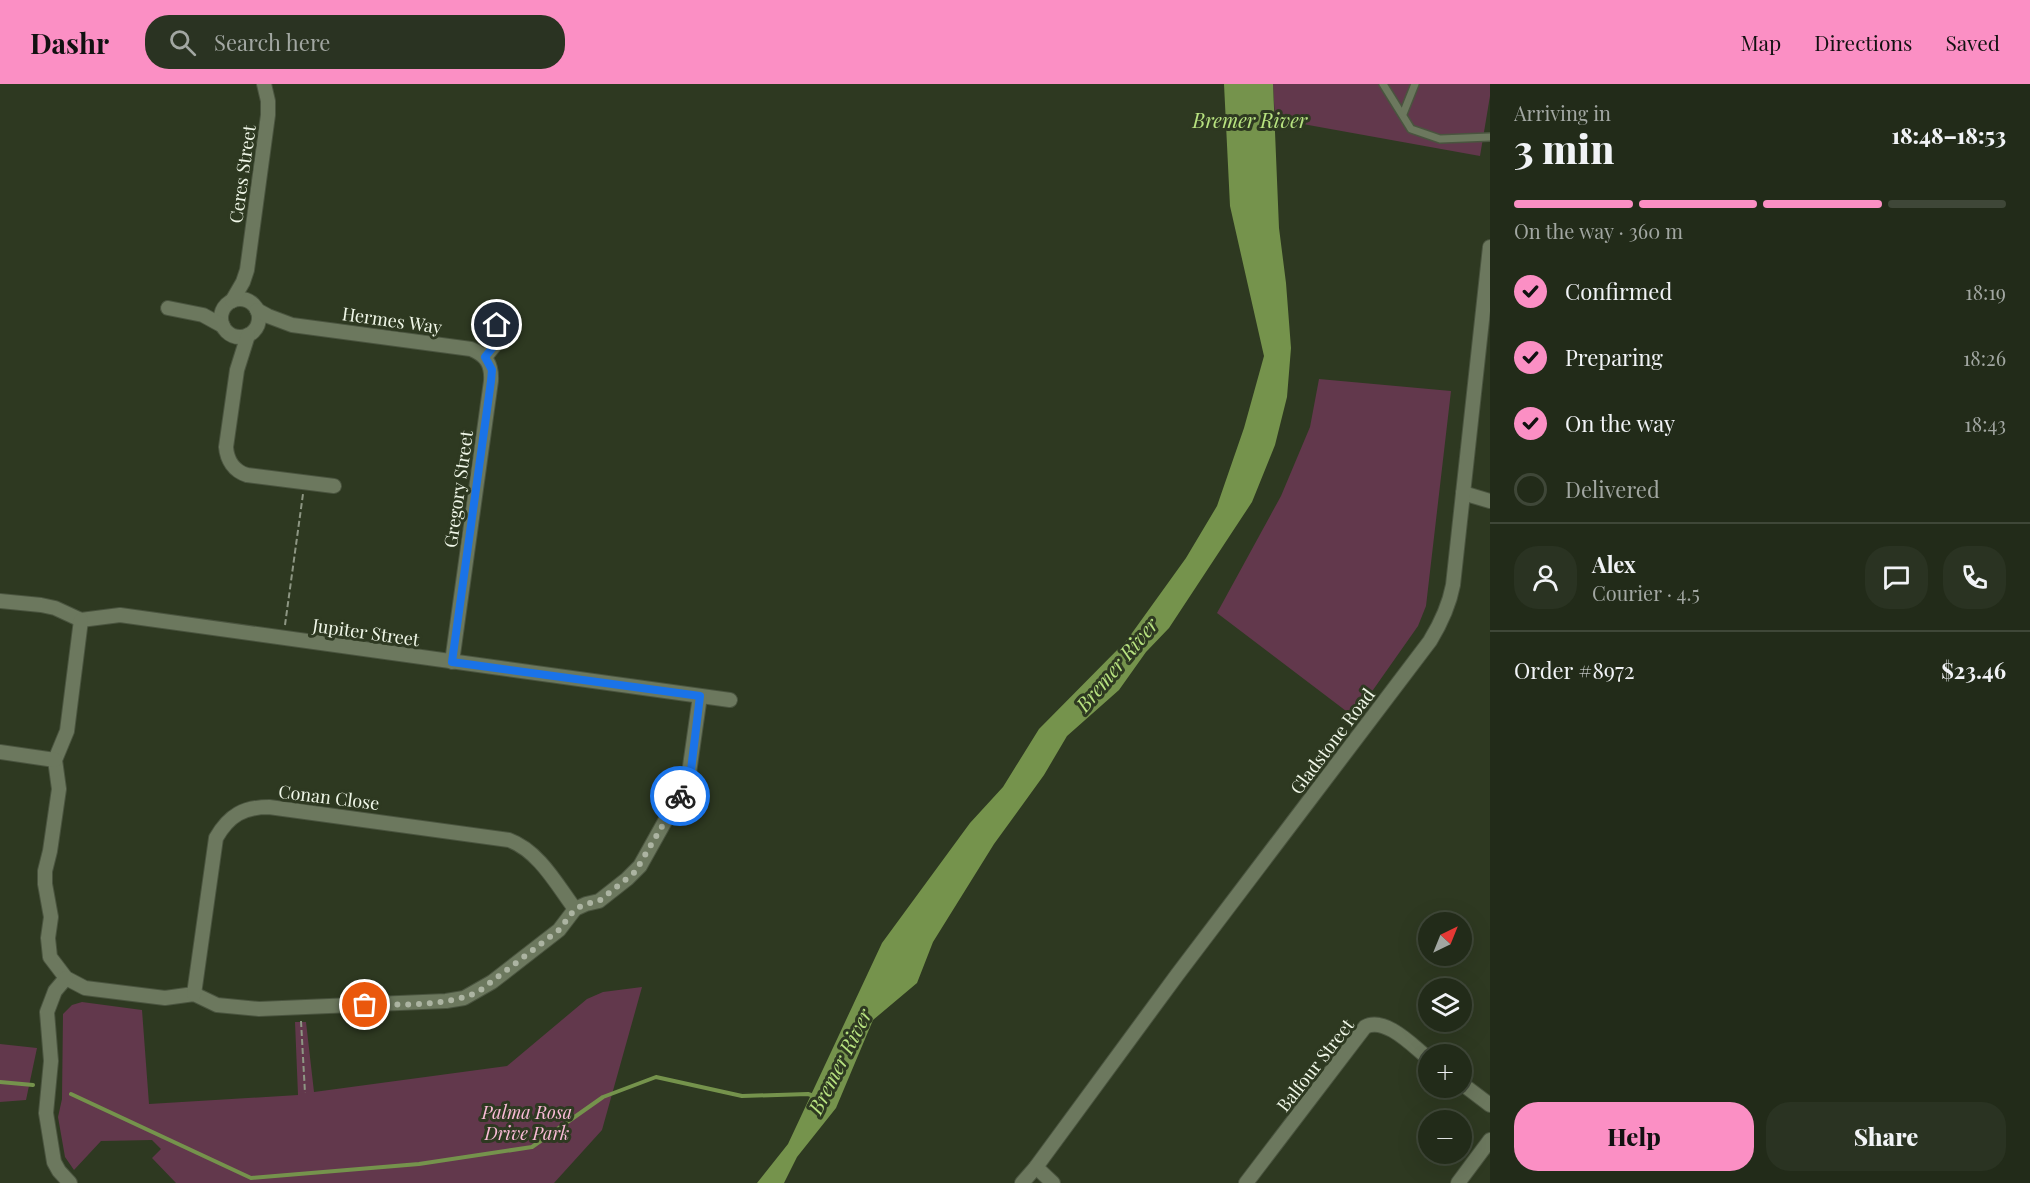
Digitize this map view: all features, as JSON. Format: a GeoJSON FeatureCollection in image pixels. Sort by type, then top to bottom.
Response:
{"type":"FeatureCollection","features":[{"type":"Feature","properties":{"kind":"street","name":"Ceres Street"},"geometry":{"type":"LineString","coordinates":[[229,302],[243,282],[247,270],[268,116],[268,101],[264,84]]}},
{"type":"Feature","properties":{"kind":"street","name":"Gladstone Road"},"geometry":{"type":"LineString","coordinates":[[1022,1183],[1434,634],[1445,615],[1451,592],[1490,247]]}},
{"type":"Feature","properties":{"kind":"street","name":"Ceres Street"},"geometry":{"type":"LineString","coordinates":[[247,270],[255,307]]}},
{"type":"Feature","properties":{"kind":"street"},"geometry":{"type":"LineString","coordinates":[[192,312],[243,299],[255,307],[258,321],[250,333],[237,370],[226,447],[230,461],[240,473],[247,475],[334,486]]}},
{"type":"Feature","properties":{"kind":"street"},"geometry":{"type":"LineString","coordinates":[[229,302],[221,314],[237,370]]}},
{"type":"Feature","properties":{"kind":"street","name":"Hermes Way"},"geometry":{"type":"LineString","coordinates":[[255,307],[268,316],[292,325]]}},
{"type":"Feature","properties":{"kind":"street"},"geometry":{"type":"LineString","coordinates":[[168,308],[203,315],[237,336],[250,333]]}},
{"type":"Feature","properties":{"kind":"street","name":"Hermes Way"},"geometry":{"type":"LineString","coordinates":[[250,333],[280,325],[292,325],[471,349],[485,357]]}},
{"type":"Feature","properties":{"kind":"street"},"geometry":{"type":"LineString","coordinates":[[485,357],[494,346],[497,325]]}},
{"type":"Feature","properties":{"kind":"street","name":"Gregory Street"},"geometry":{"type":"LineString","coordinates":[[452,662],[491,381],[492,370],[485,357]]}},
{"type":"Feature","properties":{"kind":"street"},"geometry":{"type":"LineString","coordinates":[[1463,493],[1490,501]]}},
{"type":"Feature","properties":{"kind":"street"},"geometry":{"type":"LineString","coordinates":[[0,601],[55,608],[81,620],[67,731],[55,760],[59,789],[45,871],[45,884],[51,917],[48,938],[50,957],[66,978],[85,988],[165,998],[194,994],[217,1005],[237,1008],[429,1002],[464,998],[492,982],[559,930],[575,909],[599,901],[640,866],[688,780],[700,696]]}},
{"type":"Feature","properties":{"kind":"street","name":"Jupiter Street"},"geometry":{"type":"LineString","coordinates":[[81,620],[120,615],[730,700]]}},
{"type":"Feature","properties":{"kind":"street"},"geometry":{"type":"LineString","coordinates":[[0,752],[55,760]]}},
{"type":"Feature","properties":{"kind":"street","name":"Conan Close"},"geometry":{"type":"LineString","coordinates":[[194,994],[216,838],[229,820],[254,807],[270,807],[509,840],[526,848],[534,855],[575,909]]}},
{"type":"Feature","properties":{"kind":"street"},"geometry":{"type":"LineString","coordinates":[[66,978],[55,991],[47,1012],[51,1060],[45,1103],[54,1162],[70,1183]]}},
{"type":"Feature","properties":{"kind":"street","name":"Balfour Street"},"geometry":{"type":"LineString","coordinates":[[1246,1183],[1365,1027],[1374,1024],[1387,1026],[1418,1050]]}},
{"type":"Feature","properties":{"kind":"street"},"geometry":{"type":"LineString","coordinates":[[1472,1091],[1490,1105]]}},
{"type":"Feature","properties":{"kind":"street"},"geometry":{"type":"LineString","coordinates":[[1458,1183],[1490,1140]]}},
{"type":"Feature","properties":{"kind":"street"},"geometry":{"type":"LineString","coordinates":[[1036,1167],[1053,1183]]}},
{"type":"Feature","properties":{"kind":"lane"},"geometry":{"type":"LineString","coordinates":[[1383,84],[1411,129],[1440,139],[1490,137]]}},
{"type":"Feature","properties":{"kind":"lane"},"geometry":{"type":"LineString","coordinates":[[1403,114],[1415,84]]}},
{"type":"Feature","properties":{"kind":"path"},"geometry":{"type":"LineString","coordinates":[[284,639],[304,482]]}},
{"type":"Feature","properties":{"kind":"path"},"geometry":{"type":"LineString","coordinates":[[301,1007],[304,1093]]}},
{"type":"Feature","properties":{"kind":"green space"},"geometry":{"type":"Polygon","coordinates":[[[1273,84],[1490,84],[1480,156],[1275,119],[1273,84]]]}},
{"type":"Feature","properties":{"kind":"green space"},"geometry":{"type":"Polygon","coordinates":[[[1319,379],[1451,391],[1426,606],[1418,626],[1354,717],[1217,613],[1281,496],[1310,427],[1319,379]]]}},
{"type":"Feature","properties":{"kind":"green space","name":"Palma Rosa Drive Park"},"geometry":{"type":"Polygon","coordinates":[[[642,987],[602,1130],[554,1183],[176,1183],[152,1158],[161,1149],[152,1140],[101,1141],[74,1170],[65,1157],[58,1117],[62,1099],[63,1014],[72,1005],[82,1002],[142,1010],[149,1104],[298,1095],[295,1022],[306,1022],[314,1092],[507,1066],[587,999],[603,992],[642,987]]]}},
{"type":"Feature","properties":{"kind":"green space"},"geometry":{"type":"Polygon","coordinates":[[[0,1044],[37,1048],[26,1100],[0,1102],[0,1044]]]}},
{"type":"Feature","properties":{"kind":"water","name":"Bremer River"},"geometry":{"type":"Polygon","coordinates":[[[1224,84],[1273,84],[1279,228],[1291,348],[1287,397],[1275,445],[1252,502],[1169,628],[1146,652],[1119,690],[1067,736],[1044,775],[994,844],[933,942],[917,983],[873,1020],[836,1108],[797,1157],[784,1183],[757,1183],[788,1144],[882,943],[970,823],[1003,787],[1039,729],[1127,640],[1186,558],[1217,506],[1244,428],[1264,356],[1230,206],[1224,84]]]}},
{"type":"Feature","properties":{"kind":"waterway"},"geometry":{"type":"LineString","coordinates":[[71,1094],[251,1178],[419,1164],[532,1147],[603,1097],[656,1077],[742,1096],[808,1094],[814,1096]]}},
{"type":"Feature","properties":{"kind":"waterway"},"geometry":{"type":"LineString","coordinates":[[0,1082],[33,1085]]}},
{"type":"Feature","properties":{"kind":"way so far"},"geometry":{"type":"LineString","coordinates":[[365,1005],[446,1001],[464,998],[478,992],[559,930],[575,909],[599,901],[635,872],[680,796]]}},
{"type":"Feature","properties":{"kind":"route"},"geometry":{"type":"LineString","coordinates":[[497,325],[494,346],[485,357],[492,370],[491,381],[452,662],[700,696],[691,770],[680,796]]}}]}
